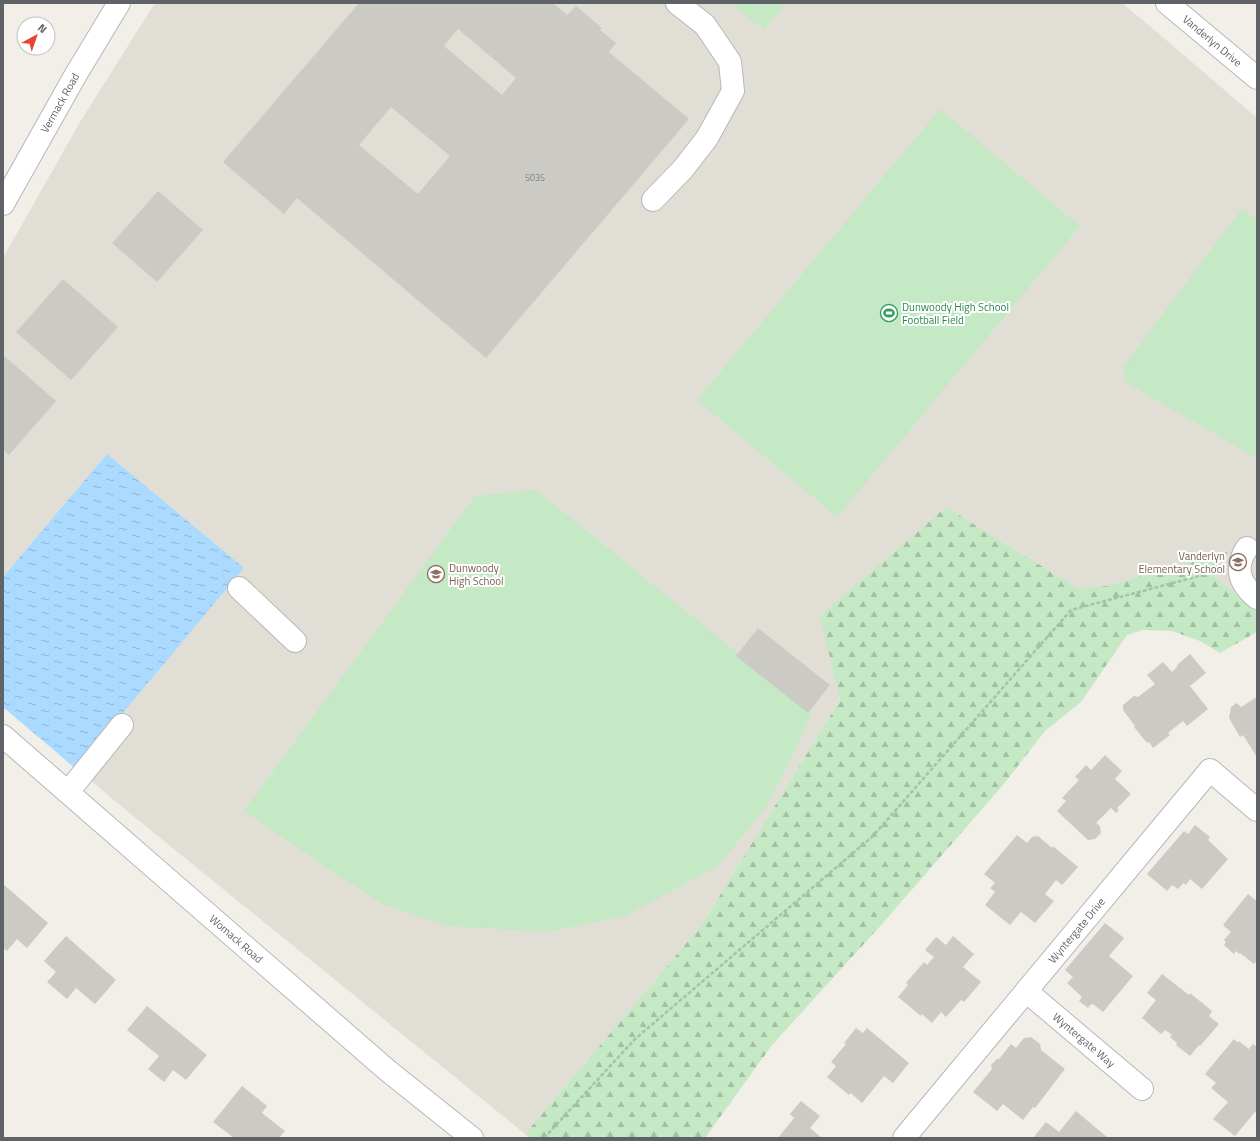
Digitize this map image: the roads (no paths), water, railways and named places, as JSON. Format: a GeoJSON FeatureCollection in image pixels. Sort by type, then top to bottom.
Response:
{"type":"FeatureCollection","features":[{"type":"Feature","properties":{"kind":"street","name":"Vermack Road"},"geometry":{"type":"LineString","coordinates":[[3,204],[75,76],[119,3]]}},
{"type":"Feature","properties":{"kind":"street"},"geometry":{"type":"LineString","coordinates":[[653,200],[682,169],[707,138],[733,91],[730,62],[705,25],[677,3]]}},
{"type":"Feature","properties":{"kind":"street","name":"Vanderlyn Drive"},"geometry":{"type":"LineString","coordinates":[[1167,3],[1257,78]]}},
{"type":"Feature","properties":{"kind":"street"},"geometry":{"type":"LineString","coordinates":[[1243,556],[1240,575],[1249,591],[1257,598]]}},
{"type":"Feature","properties":{"kind":"street"},"geometry":{"type":"LineString","coordinates":[[239,588],[295,642]]}},
{"type":"Feature","properties":{"kind":"street"},"geometry":{"type":"LineString","coordinates":[[68,792],[122,725]]}},
{"type":"Feature","properties":{"kind":"street","name":"Womack Road"},"geometry":{"type":"LineString","coordinates":[[3,736],[387,1070],[472,1138]]}},
{"type":"Feature","properties":{"kind":"street","name":"Wyntergate Drive"},"geometry":{"type":"LineString","coordinates":[[904,1138],[1210,770],[1257,810]]}},
{"type":"Feature","properties":{"kind":"street","name":"Wyntergate Way"},"geometry":{"type":"LineString","coordinates":[[1026,991],[1142,1089]]}},
{"type":"Feature","properties":{"kind":"water"},"geometry":{"type":"Polygon","coordinates":[[[107,454],[244,568],[76,769],[3,707],[3,577],[107,454]]]}},
{"type":"Feature","properties":{"kind":"place","name":"Dunwoody High School Football Field"},"geometry":{"type":"Point","coordinates":[889,313]}},
{"type":"Feature","properties":{"kind":"place","name":"Vanderlyn Elementary School"},"geometry":{"type":"Point","coordinates":[1238,562]}},
{"type":"Feature","properties":{"kind":"place","name":"Dunwoody High School"},"geometry":{"type":"Point","coordinates":[436,574]}}]}
